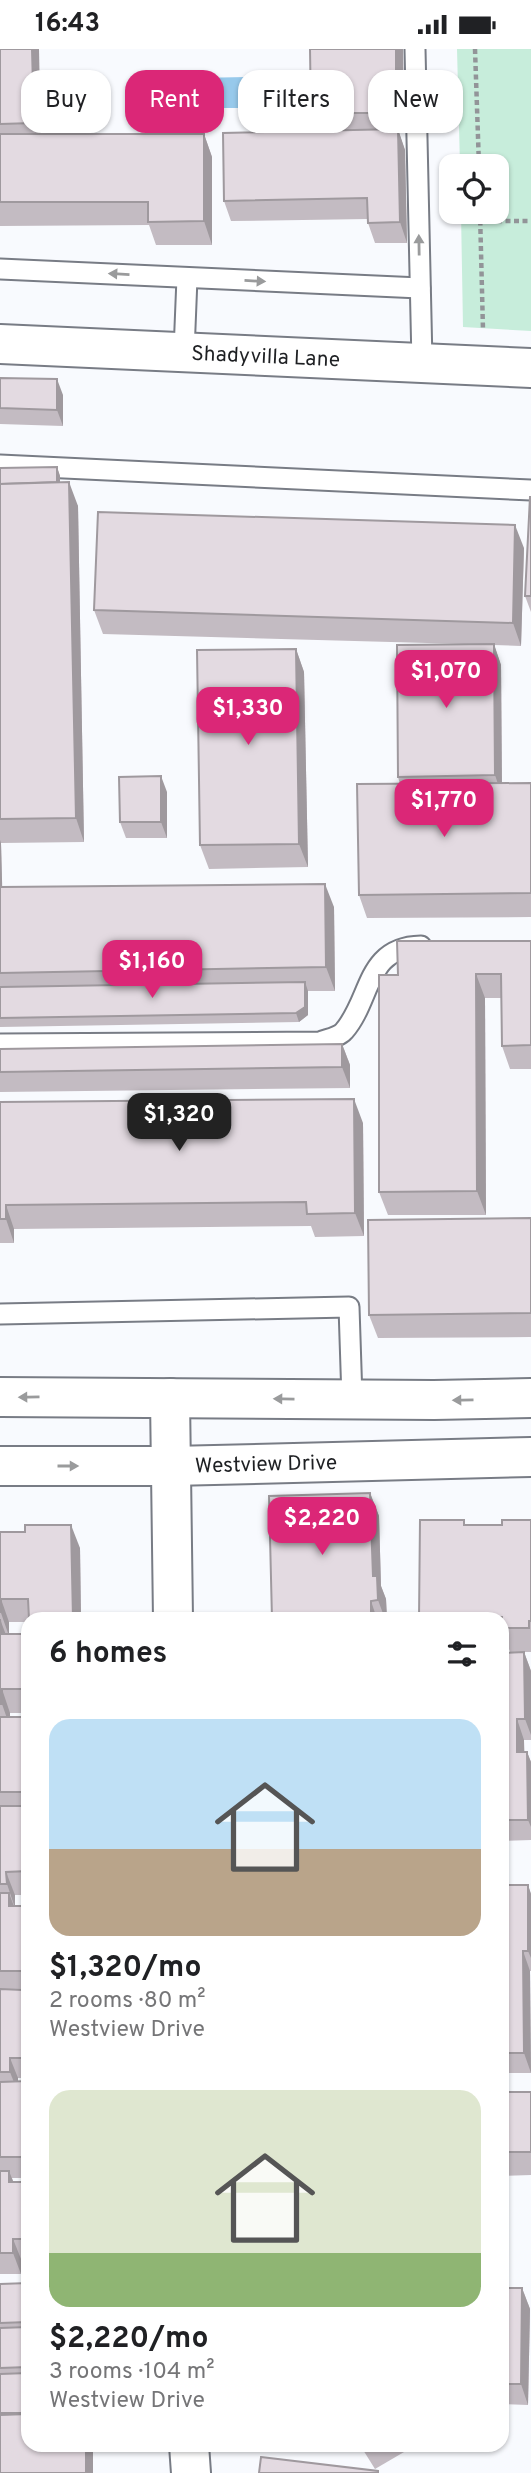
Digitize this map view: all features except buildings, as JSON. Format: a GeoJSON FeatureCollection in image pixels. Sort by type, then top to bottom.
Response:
{"type":"FeatureCollection","features":[{"type":"Feature","properties":{"kind":"main road","name":"Shadyvilla Lane"},"geometry":{"type":"LineString","coordinates":[[0,344],[531,368]]}},
{"type":"Feature","properties":{"kind":"main road"},"geometry":{"type":"LineString","coordinates":[[0,1397],[531,1398]]}},
{"type":"Feature","properties":{"kind":"main road"},"geometry":{"type":"LineString","coordinates":[[170,1398],[173,1612]]}},
{"type":"Feature","properties":{"kind":"main road","name":"Westview Drive"},"geometry":{"type":"LineString","coordinates":[[0,1466],[172,1466],[531,1457]]}},
{"type":"Feature","properties":{"kind":"main road"},"geometry":{"type":"LineString","coordinates":[[190,2452],[191,2473]]}},
{"type":"Feature","properties":{"kind":"lane"},"geometry":{"type":"LineString","coordinates":[[415,49],[422,362]]}},
{"type":"Feature","properties":{"kind":"lane"},"geometry":{"type":"LineString","coordinates":[[0,269],[420,288]]}},
{"type":"Feature","properties":{"kind":"lane"},"geometry":{"type":"LineString","coordinates":[[184,352],[187,278]]}},
{"type":"Feature","properties":{"kind":"lane"},"geometry":{"type":"LineString","coordinates":[[0,465],[531,490]]}},
{"type":"Feature","properties":{"kind":"lane"},"geometry":{"type":"LineString","coordinates":[[0,1044],[320,1042],[343,1033],[374,970],[390,956],[411,947],[438,946]]}},
{"type":"Feature","properties":{"kind":"lane"},"geometry":{"type":"LineString","coordinates":[[0,1314],[349,1307],[352,1399]]}},
{"type":"Feature","properties":{"kind":"path"},"geometry":{"type":"LineString","coordinates":[[475,49],[479,154]]}},
{"type":"Feature","properties":{"kind":"path"},"geometry":{"type":"LineString","coordinates":[[509,221],[531,221]]}},
{"type":"Feature","properties":{"kind":"path"},"geometry":{"type":"LineString","coordinates":[[480,224],[483,366]]}},
{"type":"Feature","properties":{"kind":"green space"},"geometry":{"type":"Polygon","coordinates":[[[457,49],[531,49],[531,331],[463,327],[461,224],[509,224],[509,154],[460,154],[459,133],[463,133],[463,70],[458,70],[457,49]]]}},
{"type":"Feature","properties":{"kind":"water"},"geometry":{"type":"Polygon","coordinates":[[[224,77],[238,77],[238,108],[224,108],[224,77]]]}}]}
